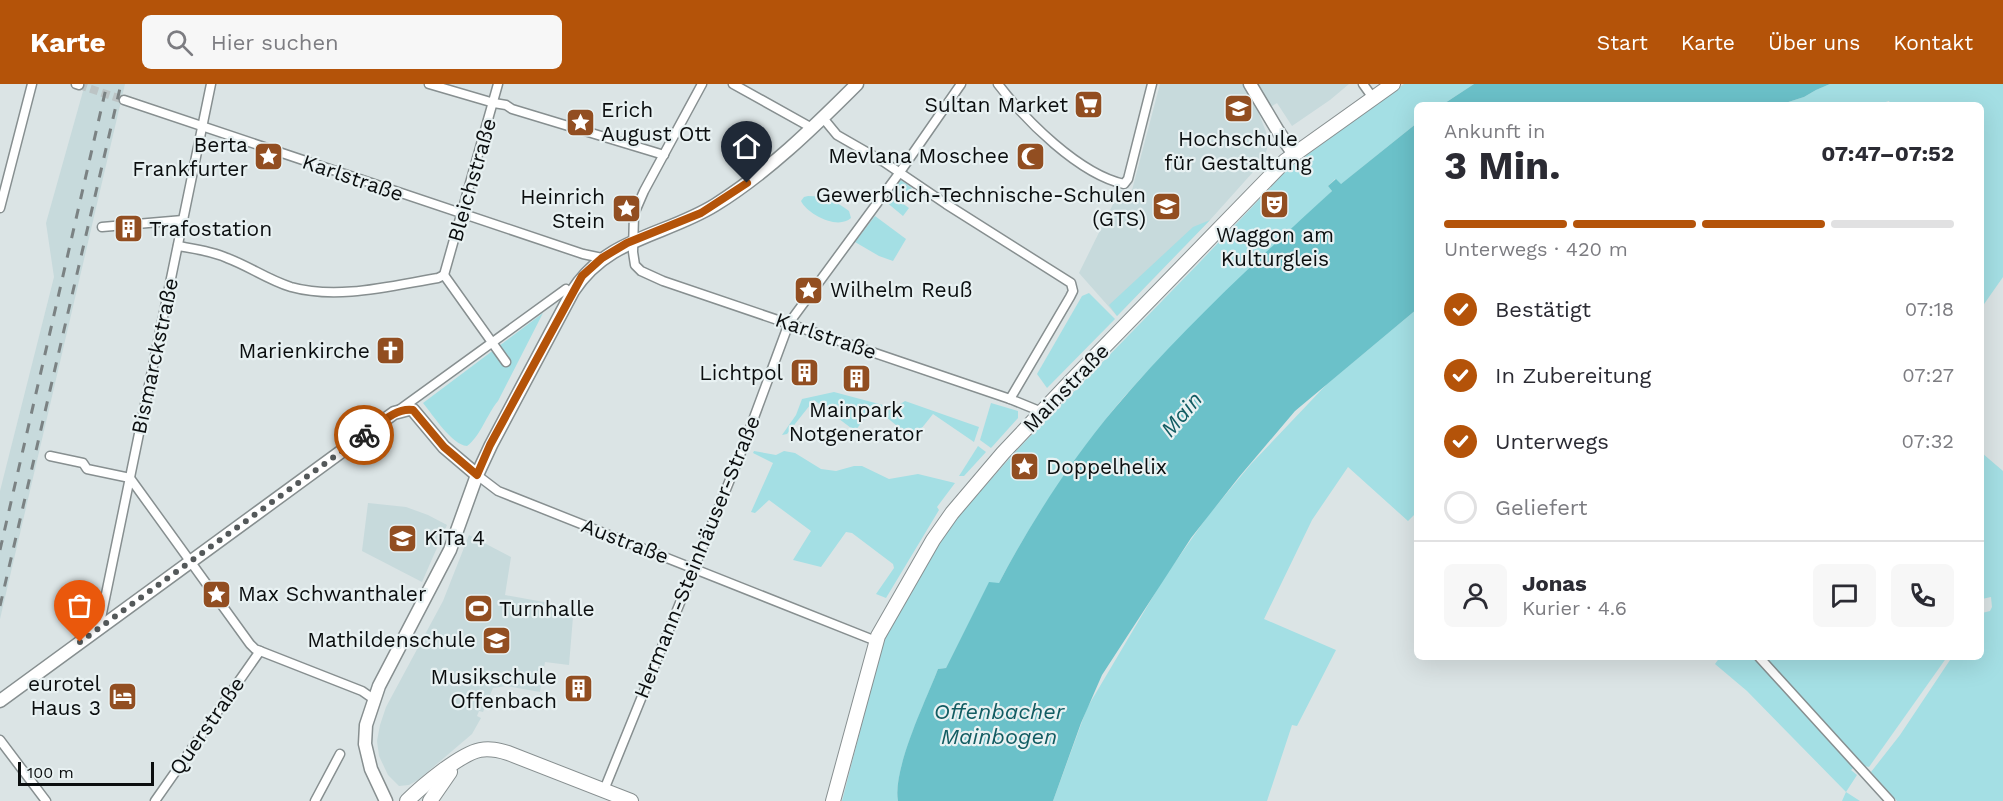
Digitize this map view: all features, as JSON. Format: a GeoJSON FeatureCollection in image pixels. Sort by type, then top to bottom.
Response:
{"type":"FeatureCollection","features":[{"type":"Feature","properties":{"kind":"main road"},"geometry":{"type":"LineString","coordinates":[[386,801],[371,769],[365,744],[366,725],[383,677],[450,550],[490,445],[570,290],[602,258],[634,240],[701,213],[721,201],[771,165],[857,84]]}},
{"type":"Feature","properties":{"kind":"main road"},"geometry":{"type":"LineString","coordinates":[[1250,84],[1293,153]]}},
{"type":"Feature","properties":{"kind":"main road","name":"Mainstraße"},"geometry":{"type":"LineString","coordinates":[[833,801],[876,640],[933,540],[952,513],[1042,412],[1293,153],[1393,84]]}},
{"type":"Feature","properties":{"kind":"main road"},"geometry":{"type":"LineString","coordinates":[[0,701],[394,413],[413,410],[444,447],[477,475]]}},
{"type":"Feature","properties":{"kind":"main road"},"geometry":{"type":"LineString","coordinates":[[407,801],[458,760],[473,752],[488,749],[631,801]]}},
{"type":"Feature","properties":{"kind":"main road"},"geometry":{"type":"LineString","coordinates":[[430,801],[458,760]]}},
{"type":"Feature","properties":{"kind":"street"},"geometry":{"type":"LineString","coordinates":[[0,208],[32,84]]}},
{"type":"Feature","properties":{"kind":"street","name":"Bismarckstraße"},"geometry":{"type":"LineString","coordinates":[[99,628],[211,84]]}},
{"type":"Feature","properties":{"kind":"street"},"geometry":{"type":"LineString","coordinates":[[429,84],[506,105],[512,109],[664,155]]}},
{"type":"Feature","properties":{"kind":"street","name":"Bleichstraße"},"geometry":{"type":"LineString","coordinates":[[444,275],[498,84]]}},
{"type":"Feature","properties":{"kind":"street","name":"Karlstraße"},"geometry":{"type":"LineString","coordinates":[[702,84],[634,214],[634,260],[637,268],[644,273],[1042,412]]}},
{"type":"Feature","properties":{"kind":"street"},"geometry":{"type":"LineString","coordinates":[[733,84],[812,128]]}},
{"type":"Feature","properties":{"kind":"street","name":"Hermann-Steinhäuser-Straße"},"geometry":{"type":"LineString","coordinates":[[604,790],[742,450],[789,323],[900,172],[961,84]]}},
{"type":"Feature","properties":{"kind":"street"},"geometry":{"type":"LineString","coordinates":[[998,84],[1025,117],[1072,158],[1105,177],[1124,184],[1128,178],[1152,84]]}},
{"type":"Feature","properties":{"kind":"street"},"geometry":{"type":"LineString","coordinates":[[1363,84],[1373,98]]}},
{"type":"Feature","properties":{"kind":"street","name":"Karlstraße"},"geometry":{"type":"LineString","coordinates":[[124,100],[583,254],[602,258]]}},
{"type":"Feature","properties":{"kind":"street"},"geometry":{"type":"LineString","coordinates":[[823,118],[837,135],[900,172],[946,204],[1066,279],[1073,286],[1073,291],[1010,399]]}},
{"type":"Feature","properties":{"kind":"street"},"geometry":{"type":"LineString","coordinates":[[102,227],[183,220]]}},
{"type":"Feature","properties":{"kind":"street"},"geometry":{"type":"LineString","coordinates":[[178,246],[216,253],[281,284],[312,291],[347,292],[444,275],[506,362]]}},
{"type":"Feature","properties":{"kind":"street"},"geometry":{"type":"LineString","coordinates":[[582,276],[587,262],[583,254]]}},
{"type":"Feature","properties":{"kind":"street"},"geometry":{"type":"LineString","coordinates":[[394,413],[491,342],[570,290]]}},
{"type":"Feature","properties":{"kind":"street"},"geometry":{"type":"LineString","coordinates":[[50,456],[83,463],[87,469],[130,478],[250,644],[260,651],[362,691],[375,700]]}},
{"type":"Feature","properties":{"kind":"street","name":"Austraße"},"geometry":{"type":"LineString","coordinates":[[477,475],[498,491],[876,640]]}},
{"type":"Feature","properties":{"kind":"street","name":"Querstraße"},"geometry":{"type":"LineString","coordinates":[[155,801],[260,651]]}},
{"type":"Feature","properties":{"kind":"street"},"geometry":{"type":"LineString","coordinates":[[1762,660],[1890,801]]}},
{"type":"Feature","properties":{"kind":"street"},"geometry":{"type":"LineString","coordinates":[[0,740],[45,801]]}},
{"type":"Feature","properties":{"kind":"street"},"geometry":{"type":"LineString","coordinates":[[315,801],[340,754]]}},
{"type":"Feature","properties":{"kind":"shaded area"},"geometry":{"type":"Polygon","coordinates":[[[85,84],[125,84],[0,619],[0,491],[54,277],[46,223],[85,84]]]}},
{"type":"Feature","properties":{"kind":"shaded area","name":"Gewerblich-Technische-Schulen (GTS)"},"geometry":{"type":"Polygon","coordinates":[[[1160,84],[1349,84],[1292,126],[1277,103],[1259,114],[1268,137],[1267,149],[1262,162],[1210,220],[1117,316],[1079,273],[1120,190],[1131,194],[1160,84]]]}},
{"type":"Feature","properties":{"kind":"shaded area"},"geometry":{"type":"Polygon","coordinates":[[[1404,84],[1474,84],[1447,102],[1414,102],[1414,125],[1340,185],[1335,179],[1328,186],[1332,191],[1200,318],[1124,397],[1057,487],[999,583],[989,583],[946,668],[938,669],[905,754],[900,772],[898,801],[842,801],[879,657],[889,628],[939,541],[1017,450],[1288,169],[1404,84]]]}},
{"type":"Feature","properties":{"kind":"shaded area"},"geometry":{"type":"Polygon","coordinates":[[[1830,84],[2003,84],[2003,277],[1984,304],[1984,102],[1788,102],[1830,84]]]}},
{"type":"Feature","properties":{"kind":"shaded area"},"geometry":{"type":"Polygon","coordinates":[[[901,180],[912,188],[902,203],[909,208],[903,216],[885,201],[901,180]]]}},
{"type":"Feature","properties":{"kind":"shaded area"},"geometry":{"type":"Polygon","coordinates":[[[808,196],[835,202],[849,211],[851,218],[831,222],[816,216],[801,201],[808,196]]]}},
{"type":"Feature","properties":{"kind":"shaded area"},"geometry":{"type":"Polygon","coordinates":[[[875,216],[906,239],[893,261],[855,242],[875,216]]]}},
{"type":"Feature","properties":{"kind":"shaded area"},"geometry":{"type":"Polygon","coordinates":[[[1210,220],[1117,316],[1109,305],[1193,227],[1210,220]]]}},
{"type":"Feature","properties":{"kind":"shaded area"},"geometry":{"type":"Polygon","coordinates":[[[1089,293],[1115,319],[1047,388],[1037,374],[1082,296],[1089,293]]]}},
{"type":"Feature","properties":{"kind":"shaded area"},"geometry":{"type":"Polygon","coordinates":[[[1414,312],[1414,515],[1408,521],[1348,467],[1312,520],[1264,619],[1336,650],[1297,726],[1292,725],[1267,801],[1053,801],[1087,708],[1164,578],[1207,517],[1251,464],[1327,384],[1414,312]]]}},
{"type":"Feature","properties":{"kind":"shaded area"},"geometry":{"type":"Polygon","coordinates":[[[543,313],[498,401],[476,437],[467,446],[455,441],[423,403],[543,313]]]}},
{"type":"Feature","properties":{"kind":"shaded area"},"geometry":{"type":"Polygon","coordinates":[[[834,392],[894,408],[905,401],[979,427],[974,442],[933,414],[913,439],[874,407],[855,431],[814,400],[787,434],[782,435],[796,415],[802,399],[834,392]]]}},
{"type":"Feature","properties":{"kind":"shaded area"},"geometry":{"type":"Polygon","coordinates":[[[991,403],[1018,411],[1018,418],[991,448],[980,440],[991,403]]]}},
{"type":"Feature","properties":{"kind":"shaded area"},"geometry":{"type":"Polygon","coordinates":[[[978,446],[986,452],[964,476],[959,476],[978,446]]]}},
{"type":"Feature","properties":{"kind":"shaded area"},"geometry":{"type":"Polygon","coordinates":[[[754,451],[776,455],[784,451],[795,453],[821,469],[836,471],[862,466],[889,479],[918,474],[955,483],[937,507],[939,510],[886,598],[876,594],[894,568],[893,564],[852,533],[846,532],[821,567],[793,560],[811,531],[769,500],[755,513],[751,512],[773,463],[753,453],[754,451]]]}},
{"type":"Feature","properties":{"kind":"shaded area"},"geometry":{"type":"Polygon","coordinates":[[[1984,455],[2003,471],[2003,801],[1897,801],[1871,772],[1900,735],[1950,660],[1984,660],[1984,612],[1990,611],[1992,607],[1991,597],[1984,599],[1984,455]]]}},
{"type":"Feature","properties":{"kind":"shaded area","name":"KiTa 4"},"geometry":{"type":"Polygon","coordinates":[[[368,503],[406,507],[447,525],[422,582],[362,551],[368,503]]]}},
{"type":"Feature","properties":{"kind":"shaded area","name":"Mathildenschule"},"geometry":{"type":"Polygon","coordinates":[[[469,535],[511,557],[505,595],[555,604],[554,614],[573,617],[569,665],[545,662],[540,692],[507,686],[493,688],[483,712],[479,711],[477,716],[481,718],[472,734],[418,780],[409,785],[399,786],[388,775],[379,756],[377,741],[380,725],[386,707],[443,601],[469,535]]]}},
{"type":"Feature","properties":{"kind":"shaded area"},"geometry":{"type":"Polygon","coordinates":[[[1718,660],[1759,660],[1854,767],[1851,770],[1857,775],[1846,792],[1747,691],[1715,664],[1718,660]]]}},
{"type":"Feature","properties":{"kind":"shaded area"},"geometry":{"type":"Polygon","coordinates":[[[1768,660],[1945,660],[1869,767],[1865,766],[1768,660]]]}},
{"type":"Feature","properties":{"kind":"shaded area"},"geometry":{"type":"Polygon","coordinates":[[[1846,792],[1860,801],[1842,801],[1846,792]]]}},
{"type":"Feature","properties":{"kind":"water"},"geometry":{"type":"Polygon","coordinates":[[[1474,84],[1830,84],[1788,102],[1447,102],[1474,84]]]}},
{"type":"Feature","properties":{"kind":"water","name":"Offenbacher Mainbogen"},"geometry":{"type":"Polygon","coordinates":[[[1414,125],[1414,312],[1295,411],[1191,538],[1102,675],[1081,723],[1053,801],[898,801],[900,772],[905,754],[938,669],[946,668],[989,582],[999,583],[1052,492],[1099,428],[1140,379],[1248,269],[1332,191],[1328,186],[1336,179],[1341,184],[1414,125]]]}},
{"type":"Feature","properties":{"kind":"tunnel"},"geometry":{"type":"LineString","coordinates":[[79,85],[124,100]]}},
{"type":"Feature","properties":{"kind":"railway"},"geometry":{"type":"LineString","coordinates":[[0,550],[107,84]]}},
{"type":"Feature","properties":{"kind":"railway"},"geometry":{"type":"LineString","coordinates":[[0,606],[121,84]]}},
{"type":"Feature","properties":{"kind":"way so far"},"geometry":{"type":"LineString","coordinates":[[80,642],[364,435]]}},
{"type":"Feature","properties":{"kind":"place","name":"Sultan Market"},"geometry":{"type":"Point","coordinates":[1089,105]}},
{"type":"Feature","properties":{"kind":"place","name":"Hochschule für Gestaltung"},"geometry":{"type":"Point","coordinates":[1238,108]}},
{"type":"Feature","properties":{"kind":"place","name":"Erich August Ott"},"geometry":{"type":"Point","coordinates":[580,122]}},
{"type":"Feature","properties":{"kind":"place","name":"Mevlana Moschee"},"geometry":{"type":"Point","coordinates":[1030,156]}},
{"type":"Feature","properties":{"kind":"place","name":"Berta Frankfurter"},"geometry":{"type":"Point","coordinates":[269,157]}},
{"type":"Feature","properties":{"kind":"place","name":"Waggon am Kulturgleis"},"geometry":{"type":"Point","coordinates":[1275,204]}},
{"type":"Feature","properties":{"kind":"place","name":"Gewerblich-Technische-Schulen (GTS)"},"geometry":{"type":"Point","coordinates":[1167,207]}},
{"type":"Feature","properties":{"kind":"place","name":"Heinrich Stein"},"geometry":{"type":"Point","coordinates":[626,209]}},
{"type":"Feature","properties":{"kind":"place","name":"Trafostation"},"geometry":{"type":"Point","coordinates":[128,229]}},
{"type":"Feature","properties":{"kind":"place","name":"Wilhelm Reuß"},"geometry":{"type":"Point","coordinates":[809,290]}},
{"type":"Feature","properties":{"kind":"place","name":"Marienkirche"},"geometry":{"type":"Point","coordinates":[391,351]}},
{"type":"Feature","properties":{"kind":"place","name":"Lichtpol"},"geometry":{"type":"Point","coordinates":[804,373]}},
{"type":"Feature","properties":{"kind":"place","name":"Mainpark Notgenerator"},"geometry":{"type":"Point","coordinates":[856,379]}},
{"type":"Feature","properties":{"kind":"place","name":"Doppelhelix"},"geometry":{"type":"Point","coordinates":[1025,467]}},
{"type":"Feature","properties":{"kind":"place","name":"KiTa 4"},"geometry":{"type":"Point","coordinates":[403,538]}},
{"type":"Feature","properties":{"kind":"place","name":"Max Schwanthaler"},"geometry":{"type":"Point","coordinates":[217,594]}},
{"type":"Feature","properties":{"kind":"place","name":"Turnhalle"},"geometry":{"type":"Point","coordinates":[478,609]}},
{"type":"Feature","properties":{"kind":"place","name":"Mathildenschule"},"geometry":{"type":"Point","coordinates":[497,640]}},
{"type":"Feature","properties":{"kind":"place","name":"Musikschule Offenbach"},"geometry":{"type":"Point","coordinates":[578,689]}},
{"type":"Feature","properties":{"kind":"place","name":"eurotel Haus 3"},"geometry":{"type":"Point","coordinates":[122,696]}},
{"type":"Feature","properties":{"kind":"route"},"geometry":{"type":"LineString","coordinates":[[364,435],[394,413],[413,410],[444,447],[477,475],[490,445],[582,276],[602,258],[627,243],[689,219],[714,206],[747,183]]}},
{"type":"Feature","properties":{"kind":"water label","name":"Main"},"geometry":{"type":"Point","coordinates":[1181,414]}}]}
